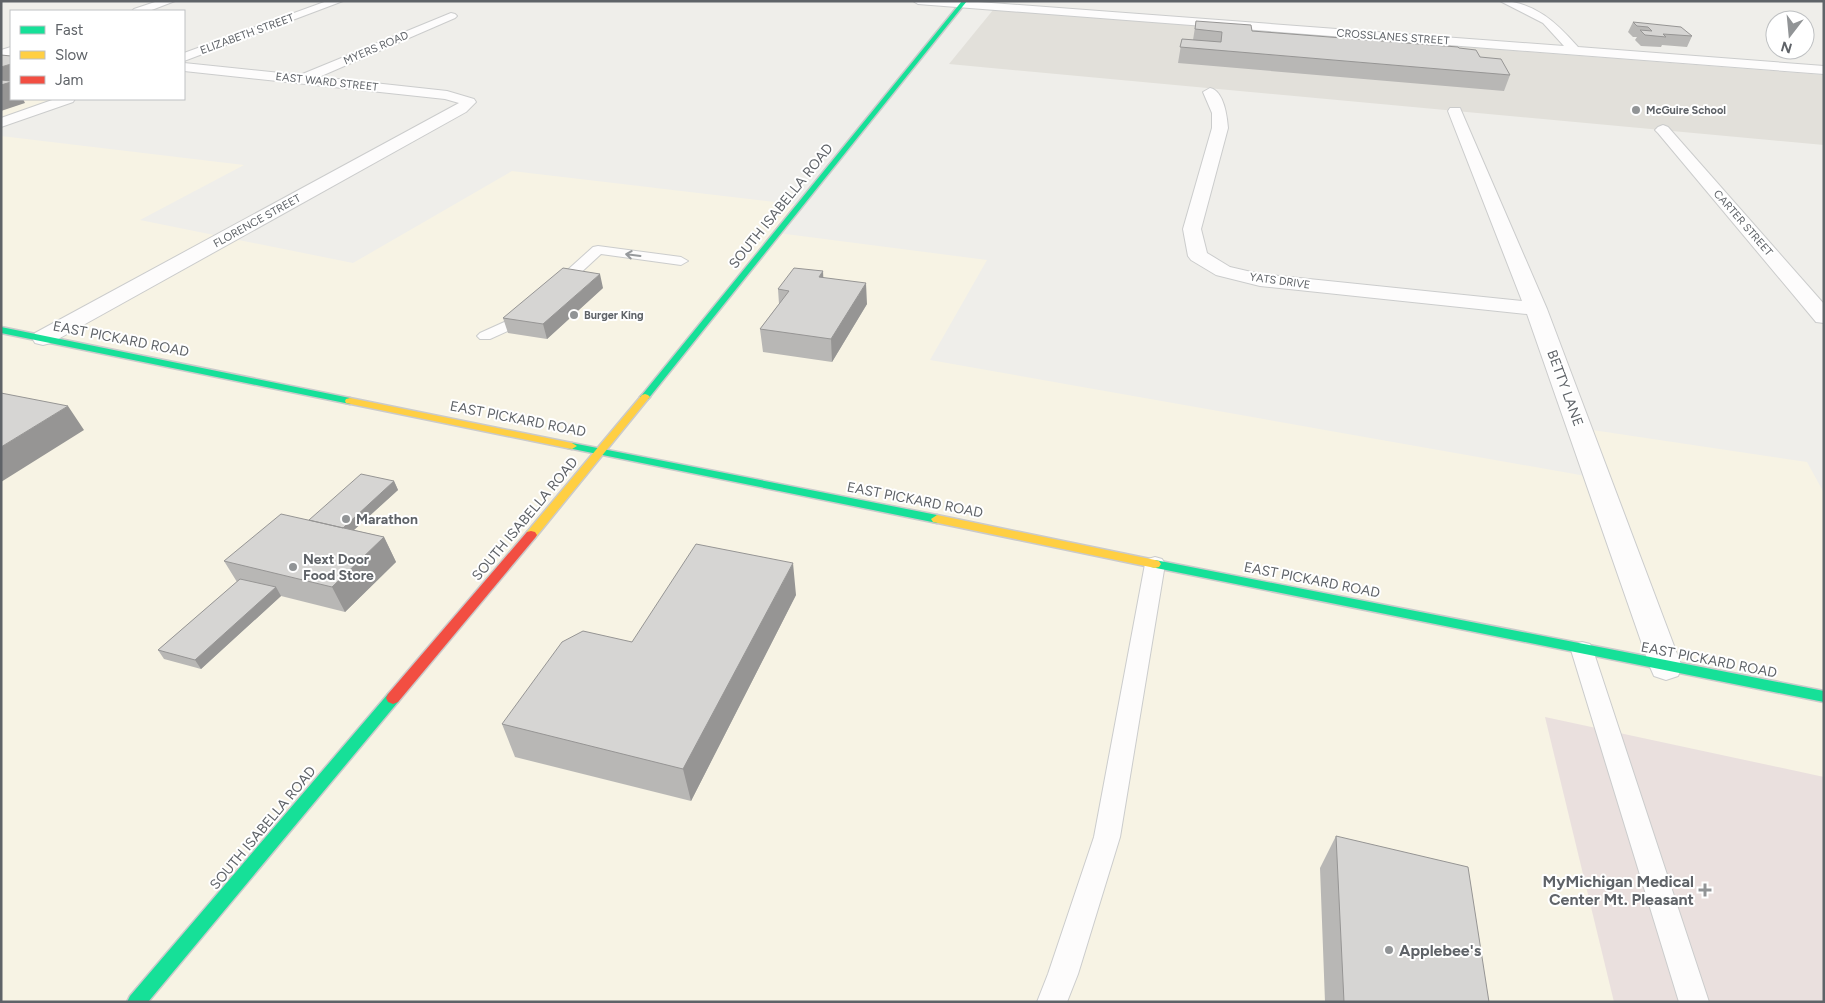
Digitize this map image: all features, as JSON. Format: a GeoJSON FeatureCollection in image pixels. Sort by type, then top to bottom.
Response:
{"type":"FeatureCollection","features":[{"type":"Feature","properties":{"kind":"main road","name":"SOUTH ISABELLA ROAD"},"geometry":{"type":"LineString","coordinates":[[136,1002],[602,451],[964,3]]}},
{"type":"Feature","properties":{"kind":"main road","name":"EAST PICKARD ROAD"},"geometry":{"type":"LineString","coordinates":[[1,330],[1666,667],[1824,697]]}},
{"type":"Feature","properties":{"kind":"street"},"geometry":{"type":"LineString","coordinates":[[141,10],[170,1]]}},
{"type":"Feature","properties":{"kind":"street","name":"ELIZABETH STREET"},"geometry":{"type":"LineString","coordinates":[[185,57],[338,1]]}},
{"type":"Feature","properties":{"kind":"street","name":"CROSSLANES STREET"},"geometry":{"type":"LineString","coordinates":[[918,1],[1824,70]]}},
{"type":"Feature","properties":{"kind":"street"},"geometry":{"type":"LineString","coordinates":[[1505,1],[1546,21],[1557,30],[1574,51]]}},
{"type":"Feature","properties":{"kind":"street"},"geometry":{"type":"LineString","coordinates":[[1229,25],[1230,9]]}},
{"type":"Feature","properties":{"kind":"street","name":"MYERS ROAD"},"geometry":{"type":"LineString","coordinates":[[301,79],[451,16]]}},
{"type":"Feature","properties":{"kind":"street","name":"EAST WARD STREET"},"geometry":{"type":"LineString","coordinates":[[185,67],[447,95],[469,102]]}},
{"type":"Feature","properties":{"kind":"street","name":"YATS DRIVE"},"geometry":{"type":"LineString","coordinates":[[1210,92],[1218,113],[1220,128],[1192,229],[1198,256],[1223,271],[1260,280],[1536,309]]}},
{"type":"Feature","properties":{"kind":"street"},"geometry":{"type":"LineString","coordinates":[[1,123],[65,100]]}},
{"type":"Feature","properties":{"kind":"street","name":"FLORENCE STREET"},"geometry":{"type":"LineString","coordinates":[[44,338],[452,114],[469,102]]}},
{"type":"Feature","properties":{"kind":"street","name":"BETTY LANE"},"geometry":{"type":"LineString","coordinates":[[1455,111],[1536,309],[1666,667]]}},
{"type":"Feature","properties":{"kind":"street","name":"CARTER STREET"},"geometry":{"type":"LineString","coordinates":[[1663,130],[1824,317]]}},
{"type":"Feature","properties":{"kind":"lane"},"geometry":{"type":"LineString","coordinates":[[485,336],[516,322],[598,250],[681,261]]}},
{"type":"Feature","properties":{"kind":"lane"},"geometry":{"type":"LineString","coordinates":[[1052,1002],[1108,837],[1155,564]]}},
{"type":"Feature","properties":{"kind":"lane"},"geometry":{"type":"LineString","coordinates":[[1582,650],[1694,1002]]}},
{"type":"Feature","properties":{"kind":"shaded area","name":"McGuire School"},"geometry":{"type":"Polygon","coordinates":[[[993,10],[1824,75],[1824,145],[949,64],[993,10]]]}},
{"type":"Feature","properties":{"kind":"shaded area"},"geometry":{"type":"Polygon","coordinates":[[[1,93],[10,100],[61,101],[1,123],[1,93]]]}},
{"type":"Feature","properties":{"kind":"shaded area"},"geometry":{"type":"Polygon","coordinates":[[[1,136],[244,165],[140,220],[353,263],[512,171],[800,205],[778,233],[987,260],[930,360],[1597,478],[1579,428],[1807,462],[1824,493],[1824,1002],[1,1002],[1,136]]]}},
{"type":"Feature","properties":{"kind":"shaded area","name":"MyMichigan Medical Center Mt. Pleasant"},"geometry":{"type":"Polygon","coordinates":[[[1545,717],[1824,777],[1824,1002],[1614,1002],[1545,717]]]}},
{"type":"Feature","properties":{"kind":"building"},"geometry":{"type":"Polygon","coordinates":[[[1196,21],[1251,25],[1252,31],[1476,50],[1480,57],[1501,59],[1510,75],[1180,47],[1182,39],[1221,42],[1222,32],[1195,29],[1196,21]]]}},
{"type":"Feature","properties":{"kind":"building"},"geometry":{"type":"Polygon","coordinates":[[[1633,22],[1681,27],[1692,36],[1663,34],[1666,37],[1645,35],[1640,30],[1652,31],[1648,27],[1637,26],[1633,22]]]}},
{"type":"Feature","properties":{"kind":"building"},"geometry":{"type":"Polygon","coordinates":[[[1,55],[10,56],[10,64],[1,67],[1,55]]]}},
{"type":"Feature","properties":{"kind":"building"},"geometry":{"type":"Polygon","coordinates":[[[1,80],[10,81],[10,82],[1,85],[1,80]]]}},
{"type":"Feature","properties":{"kind":"building"},"geometry":{"type":"Polygon","coordinates":[[[563,268],[600,274],[543,324],[503,318],[563,268]]]}},
{"type":"Feature","properties":{"kind":"building"},"geometry":{"type":"Polygon","coordinates":[[[794,268],[823,271],[819,277],[866,283],[831,339],[760,329],[789,291],[778,289],[794,268]]]}},
{"type":"Feature","properties":{"kind":"building"},"geometry":{"type":"Polygon","coordinates":[[[1,393],[68,406],[1,447],[1,393]]]}},
{"type":"Feature","properties":{"kind":"building"},"geometry":{"type":"Polygon","coordinates":[[[361,474],[394,481],[343,528],[309,520],[361,474]]]}},
{"type":"Feature","properties":{"kind":"building"},"geometry":{"type":"Polygon","coordinates":[[[281,514],[384,537],[332,587],[224,561],[281,514]]]}},
{"type":"Feature","properties":{"kind":"building"},"geometry":{"type":"Polygon","coordinates":[[[696,544],[793,563],[683,769],[502,724],[562,642],[583,631],[632,642],[696,544]]]}},
{"type":"Feature","properties":{"kind":"building"},"geometry":{"type":"Polygon","coordinates":[[[240,579],[276,587],[195,660],[158,650],[240,579]]]}},
{"type":"Feature","properties":{"kind":"building","name":"Applebee's"},"geometry":{"type":"Polygon","coordinates":[[[1336,836],[1468,867],[1489,1002],[1344,1002],[1336,836]]]}},
{"type":"Feature","properties":{"kind":"traffic: fast"},"geometry":{"type":"LineString","coordinates":[[645,397],[965,1]]}},
{"type":"Feature","properties":{"kind":"traffic: fast"},"geometry":{"type":"LineString","coordinates":[[1,330],[350,401]]}},
{"type":"Feature","properties":{"kind":"traffic: fast"},"geometry":{"type":"LineString","coordinates":[[572,446],[937,519]]}},
{"type":"Feature","properties":{"kind":"traffic: fast"},"geometry":{"type":"LineString","coordinates":[[1155,564],[1824,697]]}},
{"type":"Feature","properties":{"kind":"traffic: fast"},"geometry":{"type":"LineString","coordinates":[[136,1002],[393,698]]}},
{"type":"Feature","properties":{"kind":"traffic: slow"},"geometry":{"type":"LineString","coordinates":[[531,535],[645,397]]}},
{"type":"Feature","properties":{"kind":"traffic: slow"},"geometry":{"type":"LineString","coordinates":[[350,401],[572,446]]}},
{"type":"Feature","properties":{"kind":"traffic: slow"},"geometry":{"type":"LineString","coordinates":[[937,519],[1155,564]]}},
{"type":"Feature","properties":{"kind":"traffic: jam"},"geometry":{"type":"LineString","coordinates":[[393,698],[531,535]]}},
{"type":"Feature","properties":{"kind":"place","name":"McGuire School"},"geometry":{"type":"Point","coordinates":[1636,110]}},
{"type":"Feature","properties":{"kind":"place","name":"Burger King"},"geometry":{"type":"Point","coordinates":[574,315]}},
{"type":"Feature","properties":{"kind":"place","name":"Marathon"},"geometry":{"type":"Point","coordinates":[346,519]}},
{"type":"Feature","properties":{"kind":"place","name":"Next Door Food Store"},"geometry":{"type":"Point","coordinates":[293,567]}},
{"type":"Feature","properties":{"kind":"place","name":"MyMichigan Medical Center Mt. Pleasant"},"geometry":{"type":"Point","coordinates":[1705,890]}},
{"type":"Feature","properties":{"kind":"place","name":"Applebee's"},"geometry":{"type":"Point","coordinates":[1389,950]}}]}
